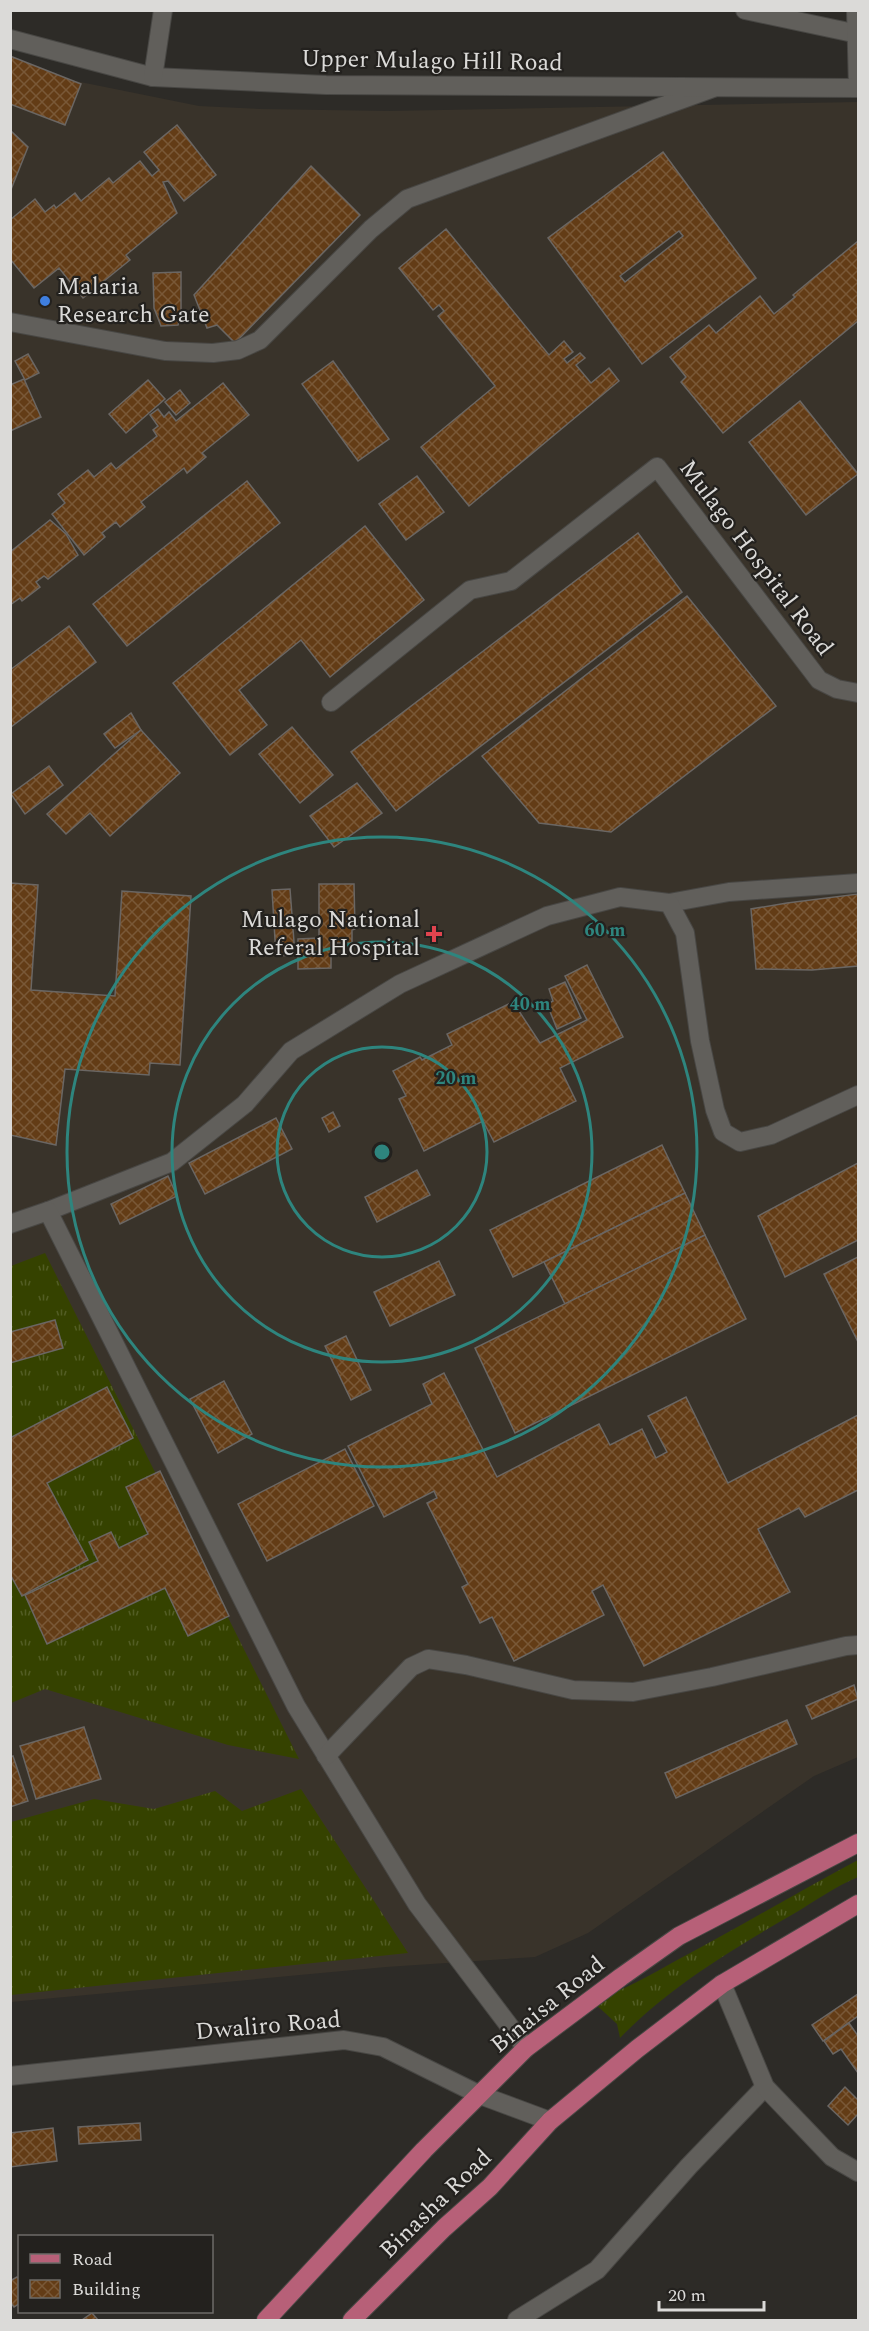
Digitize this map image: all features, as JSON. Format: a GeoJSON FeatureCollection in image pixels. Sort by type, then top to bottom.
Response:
{"type":"FeatureCollection","features":[{"type":"Feature","properties":{"kind":"main road","name":"Binaisa Road"},"geometry":{"type":"LineString","coordinates":[[266,2320],[424,2150],[526,2048],[679,1936],[858,1843]]}},
{"type":"Feature","properties":{"kind":"main road"},"geometry":{"type":"LineString","coordinates":[[550,2121],[637,2049],[722,1984],[858,1904]]}},
{"type":"Feature","properties":{"kind":"main road","name":"Binasha Road"},"geometry":{"type":"LineString","coordinates":[[352,2320],[444,2228],[490,2187],[550,2121]]}},
{"type":"Feature","properties":{"kind":"street"},"geometry":{"type":"LineString","coordinates":[[153,76],[163,10]]}},
{"type":"Feature","properties":{"kind":"street"},"geometry":{"type":"LineString","coordinates":[[745,10],[858,34]]}},
{"type":"Feature","properties":{"kind":"street"},"geometry":{"type":"LineString","coordinates":[[856,10],[858,88]]}},
{"type":"Feature","properties":{"kind":"street","name":"Upper Mulago Hill Road"},"geometry":{"type":"LineString","coordinates":[[10,39],[153,76],[326,85],[858,88]]}},
{"type":"Feature","properties":{"kind":"street"},"geometry":{"type":"LineString","coordinates":[[10,322],[165,351],[213,353],[238,350],[260,340],[371,230],[407,199],[714,87]]}},
{"type":"Feature","properties":{"kind":"street","name":"Mulago Hospital Road"},"geometry":{"type":"LineString","coordinates":[[331,702],[471,590],[512,581],[657,468],[819,680],[837,689],[858,693]]}},
{"type":"Feature","properties":{"kind":"street"},"geometry":{"type":"LineString","coordinates":[[10,1224],[172,1162],[245,1104],[291,1051],[400,984],[547,916],[620,897],[669,903],[729,892],[858,883]]}},
{"type":"Feature","properties":{"kind":"street"},"geometry":{"type":"LineString","coordinates":[[669,903],[685,933],[700,1041],[715,1110],[723,1132],[740,1142],[771,1135],[858,1095]]}},
{"type":"Feature","properties":{"kind":"street"},"geometry":{"type":"LineString","coordinates":[[48,1211],[296,1707],[417,1904],[526,2048]]}},
{"type":"Feature","properties":{"kind":"street"},"geometry":{"type":"LineString","coordinates":[[327,1756],[411,1667],[428,1659],[466,1665],[573,1690],[633,1692],[858,1645]]}},
{"type":"Feature","properties":{"kind":"street"},"geometry":{"type":"LineString","coordinates":[[722,1984],[765,2087],[832,2157],[858,2172]]}},
{"type":"Feature","properties":{"kind":"street","name":"Dwaliro Road"},"geometry":{"type":"LineString","coordinates":[[10,2076],[344,2040],[383,2047],[480,2095],[550,2121]]}},
{"type":"Feature","properties":{"kind":"street"},"geometry":{"type":"LineString","coordinates":[[517,2320],[597,2270],[689,2166],[765,2087]]}},
{"type":"Feature","properties":{"kind":"shaded area","name":"Mulago National Referal Hospital"},"geometry":{"type":"Polygon","coordinates":[[[11,68],[199,106],[261,109],[388,111],[858,102],[858,1757],[814,1776],[588,1933],[535,1957],[386,1967],[11,2002],[11,68]]]}},
{"type":"Feature","properties":{"kind":"green space"},"geometry":{"type":"Polygon","coordinates":[[[45,1253],[299,1759],[228,1745],[45,1689],[11,1703],[11,1266],[45,1253]]]}},
{"type":"Feature","properties":{"kind":"green space"},"geometry":{"type":"Polygon","coordinates":[[[301,1789],[408,1953],[11,1995],[11,1822],[94,1799],[154,1809],[215,1791],[242,1811],[301,1789]]]}},
{"type":"Feature","properties":{"kind":"green space"},"geometry":{"type":"Polygon","coordinates":[[[858,1860],[858,1877],[703,1969],[639,2019],[620,2038],[617,2024],[592,2001],[647,1977],[858,1860]]]}},
{"type":"Feature","properties":{"kind":"building"},"geometry":{"type":"Polygon","coordinates":[[[10,56],[81,84],[65,125],[10,104],[10,56]]]}},
{"type":"Feature","properties":{"kind":"building"},"geometry":{"type":"Polygon","coordinates":[[[177,125],[216,175],[184,201],[168,181],[163,182],[177,213],[126,255],[130,260],[83,298],[59,268],[34,288],[10,259],[10,220],[35,199],[45,212],[54,205],[56,208],[75,193],[81,201],[109,178],[113,183],[140,161],[152,176],[159,170],[144,152],[177,125]]]}},
{"type":"Feature","properties":{"kind":"building"},"geometry":{"type":"Polygon","coordinates":[[[10,130],[28,147],[10,192],[10,130]]]}},
{"type":"Feature","properties":{"kind":"building"},"geometry":{"type":"Polygon","coordinates":[[[663,152],[756,278],[642,364],[548,238],[663,152]],[[679,231],[620,276],[625,282],[683,236],[679,231]]]}},
{"type":"Feature","properties":{"kind":"building"},"geometry":{"type":"Polygon","coordinates":[[[311,166],[360,215],[235,343],[217,325],[207,328],[194,295],[311,166]]]}},
{"type":"Feature","properties":{"kind":"building"},"geometry":{"type":"Polygon","coordinates":[[[446,229],[549,355],[564,341],[573,352],[564,359],[567,363],[580,353],[585,358],[576,365],[591,383],[609,368],[619,381],[469,506],[421,447],[495,386],[438,316],[444,311],[439,305],[433,310],[399,268],[446,229]]]}},
{"type":"Feature","properties":{"kind":"building"},"geometry":{"type":"Polygon","coordinates":[[[858,241],[858,321],[723,433],[681,382],[686,377],[670,357],[709,325],[716,333],[760,296],[774,314],[795,297],[793,295],[858,241]]]}},
{"type":"Feature","properties":{"kind":"building"},"geometry":{"type":"Polygon","coordinates":[[[181,272],[181,315],[178,325],[161,326],[154,308],[153,273],[181,272]]]}},
{"type":"Feature","properties":{"kind":"building"},"geometry":{"type":"Polygon","coordinates":[[[28,354],[39,373],[25,380],[15,361],[28,354]]]}},
{"type":"Feature","properties":{"kind":"building"},"geometry":{"type":"Polygon","coordinates":[[[333,361],[389,439],[358,461],[302,384],[333,361]]]}},
{"type":"Feature","properties":{"kind":"building"},"geometry":{"type":"Polygon","coordinates":[[[24,379],[41,417],[10,431],[10,385],[24,379]]]}},
{"type":"Feature","properties":{"kind":"building"},"geometry":{"type":"Polygon","coordinates":[[[148,380],[165,399],[126,433],[109,414],[148,380]]]}},
{"type":"Feature","properties":{"kind":"building"},"geometry":{"type":"Polygon","coordinates":[[[223,383],[249,415],[202,453],[206,457],[187,473],[184,468],[141,502],[145,507],[120,527],[116,522],[102,533],[105,537],[84,555],[52,514],[65,503],[58,494],[88,470],[94,477],[111,463],[116,469],[157,436],[153,430],[158,426],[150,415],[158,409],[164,417],[169,412],[176,421],[223,383]]]}},
{"type":"Feature","properties":{"kind":"building"},"geometry":{"type":"Polygon","coordinates":[[[180,390],[190,403],[176,415],[165,402],[180,390]]]}},
{"type":"Feature","properties":{"kind":"building"},"geometry":{"type":"Polygon","coordinates":[[[800,401],[858,474],[806,515],[749,442],[800,401]]]}},
{"type":"Feature","properties":{"kind":"building"},"geometry":{"type":"Polygon","coordinates":[[[417,476],[444,512],[406,540],[379,504],[417,476]]]}},
{"type":"Feature","properties":{"kind":"building"},"geometry":{"type":"Polygon","coordinates":[[[247,481],[280,523],[127,646],[93,604],[247,481]]]}},
{"type":"Feature","properties":{"kind":"building"},"geometry":{"type":"Polygon","coordinates":[[[50,520],[66,534],[78,555],[48,579],[44,576],[36,582],[40,587],[22,601],[20,598],[10,605],[10,552],[50,520]]]}},
{"type":"Feature","properties":{"kind":"building"},"geometry":{"type":"Polygon","coordinates":[[[365,526],[424,600],[330,677],[301,640],[239,690],[267,725],[230,755],[173,683],[365,526]]]}},
{"type":"Feature","properties":{"kind":"building"},"geometry":{"type":"Polygon","coordinates":[[[638,533],[682,592],[396,811],[351,752],[638,533]]]}},
{"type":"Feature","properties":{"kind":"building"},"geometry":{"type":"Polygon","coordinates":[[[687,596],[776,706],[611,832],[539,823],[482,756],[687,596]]]}},
{"type":"Feature","properties":{"kind":"building"},"geometry":{"type":"Polygon","coordinates":[[[69,626],[96,662],[11,727],[10,670],[69,626]]]}},
{"type":"Feature","properties":{"kind":"building"},"geometry":{"type":"Polygon","coordinates":[[[131,713],[141,730],[115,748],[104,734],[131,713]]]}},
{"type":"Feature","properties":{"kind":"building"},"geometry":{"type":"Polygon","coordinates":[[[292,727],[333,775],[300,803],[259,754],[292,727]]]}},
{"type":"Feature","properties":{"kind":"building"},"geometry":{"type":"Polygon","coordinates":[[[141,730],[180,773],[110,836],[90,813],[66,834],[47,814],[141,730]]]}},
{"type":"Feature","properties":{"kind":"building"},"geometry":{"type":"Polygon","coordinates":[[[49,766],[63,785],[25,814],[11,794],[49,766]]]}},
{"type":"Feature","properties":{"kind":"building"},"geometry":{"type":"Polygon","coordinates":[[[357,783],[382,813],[334,847],[310,816],[357,783]]]}},
{"type":"Feature","properties":{"kind":"building"},"geometry":{"type":"Polygon","coordinates":[[[10,883],[38,885],[31,990],[115,996],[122,891],[191,896],[180,1065],[150,1063],[149,1075],[65,1069],[56,1145],[10,1135],[10,883]]]}},
{"type":"Feature","properties":{"kind":"building"},"geometry":{"type":"Polygon","coordinates":[[[319,884],[354,884],[355,929],[352,930],[352,943],[331,943],[331,968],[298,969],[298,939],[319,938],[319,884]]]}},
{"type":"Feature","properties":{"kind":"building"},"geometry":{"type":"Polygon","coordinates":[[[290,889],[295,955],[276,956],[272,890],[290,889]]]}},
{"type":"Feature","properties":{"kind":"building"},"geometry":{"type":"Polygon","coordinates":[[[858,894],[858,966],[812,970],[756,969],[751,909],[858,894]]]}},
{"type":"Feature","properties":{"kind":"building"},"geometry":{"type":"Polygon","coordinates":[[[587,965],[623,1037],[560,1068],[576,1101],[494,1142],[483,1121],[424,1151],[399,1099],[406,1096],[393,1071],[420,1057],[422,1060],[452,1045],[447,1034],[513,1002],[540,1043],[587,1020],[565,976],[587,965]]]}},
{"type":"Feature","properties":{"kind":"building"},"geometry":{"type":"Polygon","coordinates":[[[565,982],[581,1018],[557,1029],[547,1004],[553,1001],[549,989],[565,982]]]}},
{"type":"Feature","properties":{"kind":"building"},"geometry":{"type":"Polygon","coordinates":[[[333,1112],[340,1126],[329,1132],[322,1118],[333,1112]]]}},
{"type":"Feature","properties":{"kind":"building"},"geometry":{"type":"Polygon","coordinates":[[[276,1118],[292,1149],[205,1194],[189,1163],[276,1118]]]}},
{"type":"Feature","properties":{"kind":"building"},"geometry":{"type":"Polygon","coordinates":[[[662,1145],[685,1193],[513,1277],[490,1230],[662,1145]]]}},
{"type":"Feature","properties":{"kind":"building"},"geometry":{"type":"Polygon","coordinates":[[[858,1163],[858,1240],[785,1277],[758,1216],[858,1163]]]}},
{"type":"Feature","properties":{"kind":"building"},"geometry":{"type":"Polygon","coordinates":[[[417,1170],[430,1195],[377,1222],[365,1197],[417,1170]]]}},
{"type":"Feature","properties":{"kind":"building"},"geometry":{"type":"Polygon","coordinates":[[[168,1176],[177,1196],[120,1224],[111,1204],[168,1176]]]}},
{"type":"Feature","properties":{"kind":"building"},"geometry":{"type":"Polygon","coordinates":[[[685,1193],[705,1235],[565,1304],[544,1262],[685,1193]]]}},
{"type":"Feature","properties":{"kind":"building"},"geometry":{"type":"Polygon","coordinates":[[[705,1235],[746,1319],[515,1433],[475,1348],[705,1235]]]}},
{"type":"Feature","properties":{"kind":"building"},"geometry":{"type":"Polygon","coordinates":[[[858,1257],[858,1342],[824,1274],[858,1257]]]}},
{"type":"Feature","properties":{"kind":"building"},"geometry":{"type":"Polygon","coordinates":[[[439,1261],[455,1295],[390,1326],[374,1292],[439,1261]]]}},
{"type":"Feature","properties":{"kind":"building"},"geometry":{"type":"Polygon","coordinates":[[[55,1320],[63,1348],[10,1363],[10,1332],[55,1320]]]}},
{"type":"Feature","properties":{"kind":"building"},"geometry":{"type":"Polygon","coordinates":[[[346,1336],[371,1390],[351,1400],[325,1346],[346,1336]]]}},
{"type":"Feature","properties":{"kind":"building"},"geometry":{"type":"Polygon","coordinates":[[[444,1373],[497,1477],[599,1424],[610,1445],[642,1429],[656,1458],[667,1452],[648,1416],[686,1397],[728,1483],[858,1415],[858,1490],[805,1517],[799,1508],[758,1529],[790,1592],[644,1666],[603,1585],[592,1591],[604,1615],[514,1661],[492,1617],[480,1623],[462,1587],[468,1584],[427,1503],[437,1498],[434,1491],[384,1517],[348,1446],[432,1404],[423,1384],[444,1373]]]}},
{"type":"Feature","properties":{"kind":"building"},"geometry":{"type":"Polygon","coordinates":[[[224,1381],[252,1434],[218,1453],[190,1399],[224,1381]]]}},
{"type":"Feature","properties":{"kind":"building"},"geometry":{"type":"Polygon","coordinates":[[[107,1387],[133,1438],[47,1483],[88,1560],[22,1596],[10,1574],[10,1438],[107,1387]]]}},
{"type":"Feature","properties":{"kind":"building"},"geometry":{"type":"Polygon","coordinates":[[[345,1449],[374,1506],[267,1561],[238,1504],[345,1449]]]}},
{"type":"Feature","properties":{"kind":"building"},"geometry":{"type":"Polygon","coordinates":[[[160,1471],[229,1616],[188,1636],[165,1588],[47,1644],[25,1595],[98,1561],[89,1542],[111,1532],[119,1548],[148,1534],[126,1487],[160,1471]]]}},
{"type":"Feature","properties":{"kind":"building"},"geometry":{"type":"Polygon","coordinates":[[[854,1685],[858,1699],[812,1719],[806,1706],[854,1685]]]}},
{"type":"Feature","properties":{"kind":"building"},"geometry":{"type":"Polygon","coordinates":[[[787,1720],[797,1744],[676,1798],[665,1773],[787,1720]]]}},
{"type":"Feature","properties":{"kind":"building"},"geometry":{"type":"Polygon","coordinates":[[[84,1727],[101,1779],[36,1799],[20,1746],[84,1727]]]}},
{"type":"Feature","properties":{"kind":"building"},"geometry":{"type":"Polygon","coordinates":[[[13,1756],[28,1801],[10,1807],[10,1757],[13,1756]]]}},
{"type":"Feature","properties":{"kind":"building"},"geometry":{"type":"Polygon","coordinates":[[[858,1994],[858,2016],[823,2041],[812,2025],[858,1994]]]}},
{"type":"Feature","properties":{"kind":"building"},"geometry":{"type":"Polygon","coordinates":[[[849,2023],[858,2036],[858,2073],[841,2049],[833,2054],[824,2041],[849,2023]]]}},
{"type":"Feature","properties":{"kind":"building"},"geometry":{"type":"Polygon","coordinates":[[[845,2087],[858,2100],[858,2114],[848,2125],[828,2106],[845,2087]]]}},
{"type":"Feature","properties":{"kind":"building"},"geometry":{"type":"Polygon","coordinates":[[[140,2123],[141,2140],[79,2144],[78,2127],[140,2123]]]}},
{"type":"Feature","properties":{"kind":"building"},"geometry":{"type":"Polygon","coordinates":[[[53,2128],[57,2161],[10,2167],[10,2133],[53,2128]]]}},
{"type":"Feature","properties":{"kind":"building"},"geometry":{"type":"Polygon","coordinates":[[[18,2278],[18,2304],[14,2307],[10,2302],[10,2281],[18,2278]]]}},
{"type":"Feature","properties":{"kind":"building"},"geometry":{"type":"Polygon","coordinates":[[[92,2313],[98,2320],[82,2320],[92,2313]]]}},
{"type":"Feature","properties":{"kind":"place","name":"Malaria Research Gate"},"geometry":{"type":"Point","coordinates":[45,301]}},
{"type":"Feature","properties":{"kind":"place","name":"Mulago National Referal Hospital"},"geometry":{"type":"Point","coordinates":[434,934]}}]}
